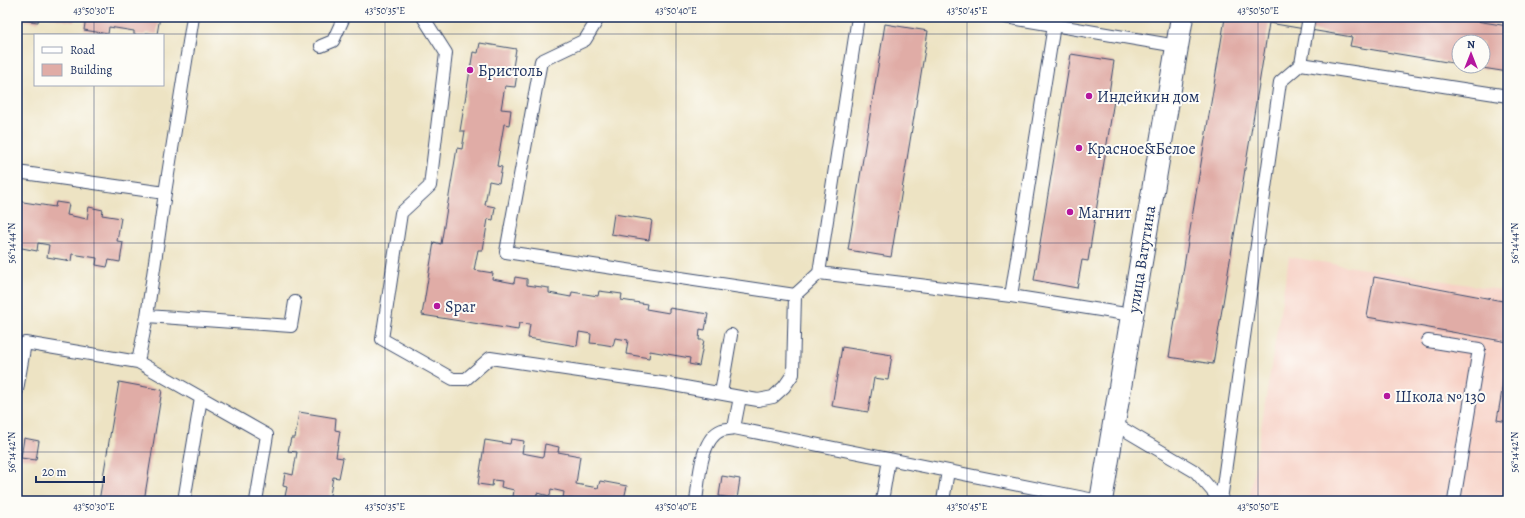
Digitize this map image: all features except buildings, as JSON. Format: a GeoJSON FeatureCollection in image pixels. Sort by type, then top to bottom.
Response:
{"type":"FeatureCollection","features":[{"type":"Feature","properties":{"kind":"street","name":"улица Ватутина"},"geometry":{"type":"LineString","coordinates":[[1100,501],[1182,17]]}},
{"type":"Feature","properties":{"kind":"lane"},"geometry":{"type":"LineString","coordinates":[[138,362],[147,316],[193,17]]}},
{"type":"Feature","properties":{"kind":"lane"},"geometry":{"type":"LineString","coordinates":[[321,46],[333,41],[344,17]]}},
{"type":"Feature","properties":{"kind":"lane"},"geometry":{"type":"LineString","coordinates":[[423,17],[446,53],[430,186],[401,213],[382,339],[453,379],[466,379],[490,358],[758,400],[773,397],[784,387],[793,374],[794,296],[819,273],[858,17]]}},
{"type":"Feature","properties":{"kind":"lane"},"geometry":{"type":"LineString","coordinates":[[597,17],[596,22],[585,40],[541,62],[506,252],[794,296]]}},
{"type":"Feature","properties":{"kind":"lane"},"geometry":{"type":"LineString","coordinates":[[1006,17],[1177,46]]}},
{"type":"Feature","properties":{"kind":"lane"},"geometry":{"type":"LineString","coordinates":[[1221,501],[1280,82],[1301,64],[1309,17]]}},
{"type":"Feature","properties":{"kind":"lane"},"geometry":{"type":"LineString","coordinates":[[1011,296],[1054,25]]}},
{"type":"Feature","properties":{"kind":"lane"},"geometry":{"type":"LineString","coordinates":[[1301,64],[1508,96]]}},
{"type":"Feature","properties":{"kind":"lane"},"geometry":{"type":"LineString","coordinates":[[17,172],[165,193]]}},
{"type":"Feature","properties":{"kind":"lane"},"geometry":{"type":"LineString","coordinates":[[819,273],[1011,296],[1132,315]]}},
{"type":"Feature","properties":{"kind":"lane"},"geometry":{"type":"LineString","coordinates":[[147,316],[291,326],[295,302]]}},
{"type":"Feature","properties":{"kind":"lane"},"geometry":{"type":"LineString","coordinates":[[721,393],[731,335]]}},
{"type":"Feature","properties":{"kind":"lane"},"geometry":{"type":"LineString","coordinates":[[1428,341],[1480,349],[1454,501]]}},
{"type":"Feature","properties":{"kind":"lane"},"geometry":{"type":"LineString","coordinates":[[17,390],[25,343],[138,362],[267,435],[256,501]]}},
{"type":"Feature","properties":{"kind":"lane"},"geometry":{"type":"LineString","coordinates":[[734,428],[740,397]]}},
{"type":"Feature","properties":{"kind":"lane"},"geometry":{"type":"LineString","coordinates":[[184,501],[201,398]]}},
{"type":"Feature","properties":{"kind":"lane"},"geometry":{"type":"LineString","coordinates":[[1113,423],[1196,472],[1221,501]]}},
{"type":"Feature","properties":{"kind":"lane"},"geometry":{"type":"LineString","coordinates":[[696,501],[704,452],[711,438],[721,430],[734,428],[1100,501]]}},
{"type":"Feature","properties":{"kind":"lane"},"geometry":{"type":"LineString","coordinates":[[882,501],[889,459]]}},
{"type":"Feature","properties":{"kind":"lane"},"geometry":{"type":"LineString","coordinates":[[944,501],[948,471]]}},
{"type":"Feature","properties":{"kind":"shaded area","name":"Школа № 130"},"geometry":{"type":"Polygon","coordinates":[[[1289,257],[1508,291],[1508,501],[1249,501],[1289,257]]]}},
{"type":"Feature","properties":{"kind":"place","name":"Бристоль"},"geometry":{"type":"Point","coordinates":[470,70]}},
{"type":"Feature","properties":{"kind":"place","name":"Индейкин дом"},"geometry":{"type":"Point","coordinates":[1089,96]}},
{"type":"Feature","properties":{"kind":"place","name":"Красное&Белое"},"geometry":{"type":"Point","coordinates":[1079,148]}},
{"type":"Feature","properties":{"kind":"place","name":"Магнит"},"geometry":{"type":"Point","coordinates":[1070,212]}},
{"type":"Feature","properties":{"kind":"place","name":"Spar"},"geometry":{"type":"Point","coordinates":[437,306]}},
{"type":"Feature","properties":{"kind":"place","name":"Школа № 130"},"geometry":{"type":"Point","coordinates":[1387,396]}}]}
